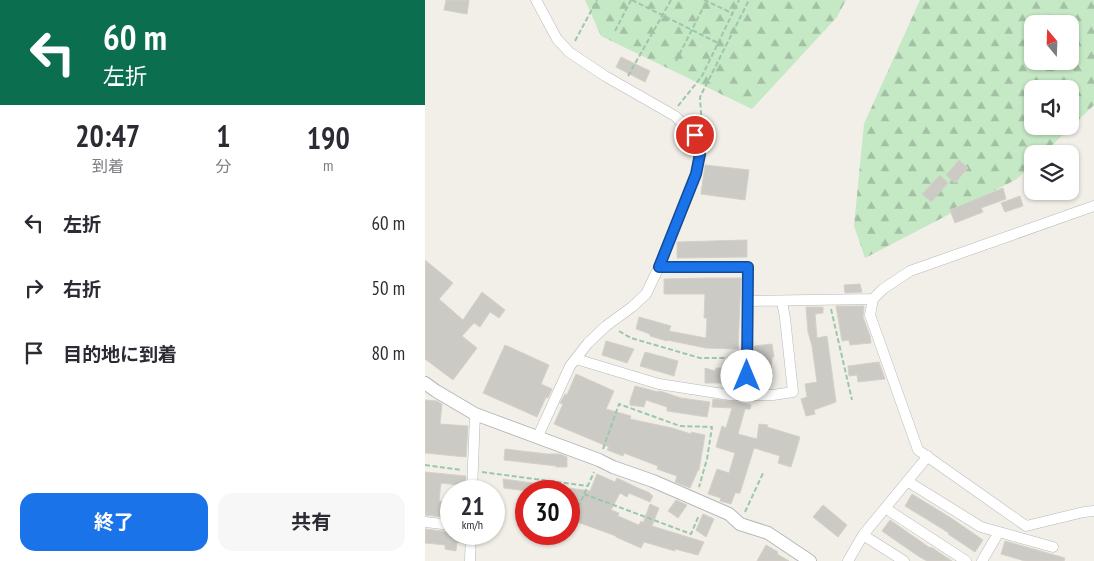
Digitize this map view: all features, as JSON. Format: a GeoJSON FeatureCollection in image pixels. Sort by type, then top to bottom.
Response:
{"type":"FeatureCollection","features":[{"type":"Feature","properties":{"kind":"street"},"geometry":{"type":"LineString","coordinates":[[536,0],[557,39],[569,52],[622,86],[671,114],[695,135],[700,154],[696,174],[659,267],[646,294],[588,343],[576,358],[570,366],[538,436]]}},
{"type":"Feature","properties":{"kind":"street"},"geometry":{"type":"LineString","coordinates":[[1094,206],[910,271],[883,289],[873,299],[870,315],[918,450],[1026,526],[1094,510]]}},
{"type":"Feature","properties":{"kind":"street"},"geometry":{"type":"LineString","coordinates":[[659,267],[748,267],[747,395]]}},
{"type":"Feature","properties":{"kind":"street"},"geometry":{"type":"LineString","coordinates":[[748,301],[873,299]]}},
{"type":"Feature","properties":{"kind":"street"},"geometry":{"type":"LineString","coordinates":[[576,358],[659,384],[730,395],[773,395],[793,392],[782,300]]}},
{"type":"Feature","properties":{"kind":"street"},"geometry":{"type":"LineString","coordinates":[[425,383],[475,414],[538,436],[613,467],[653,481],[729,514],[740,524],[768,533],[809,561]]}},
{"type":"Feature","properties":{"kind":"street"},"geometry":{"type":"LineString","coordinates":[[473,480],[475,414]]}},
{"type":"Feature","properties":{"kind":"street"},"geometry":{"type":"LineString","coordinates":[[848,561],[863,535],[928,456]]}},
{"type":"Feature","properties":{"kind":"street"},"geometry":{"type":"LineString","coordinates":[[907,481],[981,527],[1053,547]]}},
{"type":"Feature","properties":{"kind":"street"},"geometry":{"type":"LineString","coordinates":[[885,508],[967,561]]}},
{"type":"Feature","properties":{"kind":"street"},"geometry":{"type":"LineString","coordinates":[[425,522],[440,524]]}},
{"type":"Feature","properties":{"kind":"street"},"geometry":{"type":"LineString","coordinates":[[982,561],[999,532]]}},
{"type":"Feature","properties":{"kind":"street"},"geometry":{"type":"LineString","coordinates":[[863,535],[904,561]]}},
{"type":"Feature","properties":{"kind":"street"},"geometry":{"type":"LineString","coordinates":[[470,561],[471,545]]}},
{"type":"Feature","properties":{"kind":"path"},"geometry":{"type":"LineString","coordinates":[[569,52],[597,0]]}},
{"type":"Feature","properties":{"kind":"path"},"geometry":{"type":"LineString","coordinates":[[615,31],[631,0],[718,43]]}},
{"type":"Feature","properties":{"kind":"path"},"geometry":{"type":"LineString","coordinates":[[622,86],[671,0]]}},
{"type":"Feature","properties":{"kind":"path"},"geometry":{"type":"LineString","coordinates":[[676,61],[705,0],[732,13]]}},
{"type":"Feature","properties":{"kind":"path"},"geometry":{"type":"LineString","coordinates":[[671,114],[702,76],[739,0]]}},
{"type":"Feature","properties":{"kind":"path"},"geometry":{"type":"LineString","coordinates":[[700,154],[703,127],[700,97],[749,0]]}},
{"type":"Feature","properties":{"kind":"path"},"geometry":{"type":"LineString","coordinates":[[829,300],[852,400]]}},
{"type":"Feature","properties":{"kind":"path"},"geometry":{"type":"LineString","coordinates":[[608,325],[631,338],[700,358],[747,358]]}},
{"type":"Feature","properties":{"kind":"path"},"geometry":{"type":"LineString","coordinates":[[580,503],[599,460],[619,404],[680,426],[712,427],[691,534],[584,494]]}},
{"type":"Feature","properties":{"kind":"path"},"geometry":{"type":"LineString","coordinates":[[425,465],[588,486]]}},
{"type":"Feature","properties":{"kind":"path"},"geometry":{"type":"LineString","coordinates":[[740,524],[764,471]]}},
{"type":"Feature","properties":{"kind":"green space"},"geometry":{"type":"Polygon","coordinates":[[[585,0],[846,0],[837,17],[752,109],[601,36],[585,0]]]}},
{"type":"Feature","properties":{"kind":"green space"},"geometry":{"type":"Polygon","coordinates":[[[920,0],[1094,0],[1094,105],[1079,119],[1079,80],[1024,80],[1024,135],[1063,135],[1052,145],[1024,145],[1024,172],[1017,179],[865,258],[854,226],[864,124],[920,0]]]}},
{"type":"Feature","properties":{"kind":"building"},"geometry":{"type":"Polygon","coordinates":[[[446,0],[469,0],[467,14],[444,10],[446,0]]]}},
{"type":"Feature","properties":{"kind":"building"},"geometry":{"type":"Polygon","coordinates":[[[621,57],[650,71],[645,82],[616,67],[621,57]]]}},
{"type":"Feature","properties":{"kind":"building"},"geometry":{"type":"Polygon","coordinates":[[[959,160],[968,168],[955,183],[946,175],[959,160]]]}},
{"type":"Feature","properties":{"kind":"building"},"geometry":{"type":"Polygon","coordinates":[[[705,165],[749,170],[745,200],[701,194],[705,165]]]}},
{"type":"Feature","properties":{"kind":"building"},"geometry":{"type":"Polygon","coordinates":[[[940,175],[948,183],[931,202],[922,194],[940,175]]]}},
{"type":"Feature","properties":{"kind":"building"},"geometry":{"type":"Polygon","coordinates":[[[1003,188],[1006,199],[981,208],[983,212],[955,223],[950,210],[1003,188]]]}},
{"type":"Feature","properties":{"kind":"building"},"geometry":{"type":"Polygon","coordinates":[[[1020,196],[1023,206],[1005,212],[1001,203],[1020,196]]]}},
{"type":"Feature","properties":{"kind":"building"},"geometry":{"type":"Polygon","coordinates":[[[747,240],[747,257],[677,258],[677,242],[747,240]]]}},
{"type":"Feature","properties":{"kind":"building"},"geometry":{"type":"Polygon","coordinates":[[[425,260],[453,283],[439,299],[463,320],[482,292],[505,310],[499,318],[490,312],[480,327],[474,323],[462,336],[477,348],[453,380],[425,359],[425,260]]]}},
{"type":"Feature","properties":{"kind":"building"},"geometry":{"type":"Polygon","coordinates":[[[741,278],[738,349],[706,348],[667,341],[636,329],[639,317],[671,326],[669,331],[706,338],[707,318],[704,318],[705,294],[664,294],[664,279],[741,278]]]}},
{"type":"Feature","properties":{"kind":"building"},"geometry":{"type":"Polygon","coordinates":[[[860,284],[862,292],[845,293],[844,285],[860,284]]]}},
{"type":"Feature","properties":{"kind":"building"},"geometry":{"type":"Polygon","coordinates":[[[836,306],[864,306],[863,317],[871,343],[850,345],[849,340],[842,341],[836,306]]]}},
{"type":"Feature","properties":{"kind":"building"},"geometry":{"type":"Polygon","coordinates":[[[806,307],[823,307],[823,313],[815,314],[817,338],[827,336],[836,402],[814,410],[815,414],[806,416],[801,399],[807,397],[805,384],[817,382],[808,332],[806,307]]]}},
{"type":"Feature","properties":{"kind":"building"},"geometry":{"type":"Polygon","coordinates":[[[606,341],[634,349],[627,363],[602,355],[606,341]]]}},
{"type":"Feature","properties":{"kind":"building"},"geometry":{"type":"Polygon","coordinates":[[[772,344],[774,357],[772,357],[771,381],[757,381],[757,383],[754,383],[754,346],[772,344]]]}},
{"type":"Feature","properties":{"kind":"building"},"geometry":{"type":"Polygon","coordinates":[[[505,345],[549,365],[541,384],[552,389],[548,398],[546,397],[537,417],[483,393],[505,345]]]}},
{"type":"Feature","properties":{"kind":"building"},"geometry":{"type":"Polygon","coordinates":[[[645,352],[678,361],[674,376],[640,366],[645,352]]]}},
{"type":"Feature","properties":{"kind":"building"},"geometry":{"type":"Polygon","coordinates":[[[879,362],[885,379],[858,382],[857,375],[849,376],[848,366],[879,362]]]}},
{"type":"Feature","properties":{"kind":"building"},"geometry":{"type":"Polygon","coordinates":[[[705,368],[715,371],[716,368],[740,368],[740,383],[705,383],[705,368]]]}},
{"type":"Feature","properties":{"kind":"building"},"geometry":{"type":"Polygon","coordinates":[[[576,374],[614,391],[606,409],[631,416],[630,419],[691,434],[691,432],[705,435],[699,470],[690,488],[675,482],[677,476],[657,469],[658,466],[624,453],[623,456],[607,450],[609,447],[554,424],[563,404],[560,403],[565,394],[567,395],[576,374]]]}},
{"type":"Feature","properties":{"kind":"building"},"geometry":{"type":"Polygon","coordinates":[[[635,386],[681,398],[710,402],[707,417],[667,411],[667,407],[646,400],[644,407],[630,405],[635,386]]]}},
{"type":"Feature","properties":{"kind":"building"},"geometry":{"type":"Polygon","coordinates":[[[713,399],[751,405],[750,409],[745,409],[738,434],[757,439],[759,424],[768,425],[767,427],[800,437],[791,467],[778,463],[780,456],[754,448],[740,493],[735,493],[731,504],[720,501],[721,498],[708,494],[717,469],[729,473],[735,453],[716,447],[722,426],[726,428],[732,408],[712,407],[713,399]]]}},
{"type":"Feature","properties":{"kind":"building"},"geometry":{"type":"Polygon","coordinates":[[[425,400],[437,401],[442,404],[440,424],[468,426],[466,457],[425,453],[425,400]]]}},
{"type":"Feature","properties":{"kind":"building"},"geometry":{"type":"Polygon","coordinates":[[[505,449],[560,454],[567,457],[567,467],[504,460],[505,449]]]}},
{"type":"Feature","properties":{"kind":"building"},"geometry":{"type":"Polygon","coordinates":[[[425,472],[466,476],[466,480],[440,480],[440,517],[425,515],[425,472]]]}},
{"type":"Feature","properties":{"kind":"building"},"geometry":{"type":"Polygon","coordinates":[[[597,474],[615,482],[617,478],[650,493],[653,496],[650,502],[629,493],[627,497],[620,493],[611,510],[619,513],[618,516],[639,525],[641,521],[643,523],[650,504],[659,508],[652,526],[704,542],[698,555],[644,542],[641,548],[616,536],[580,523],[580,490],[590,491],[597,474]]]}},
{"type":"Feature","properties":{"kind":"building"},"geometry":{"type":"Polygon","coordinates":[[[503,479],[515,481],[515,490],[505,488],[505,480],[503,479]]]}},
{"type":"Feature","properties":{"kind":"building"},"geometry":{"type":"Polygon","coordinates":[[[912,494],[983,540],[975,552],[949,533],[905,506],[912,494]]]}},
{"type":"Feature","properties":{"kind":"building"},"geometry":{"type":"Polygon","coordinates":[[[676,500],[687,505],[678,518],[668,511],[676,500]]]}},
{"type":"Feature","properties":{"kind":"building"},"geometry":{"type":"Polygon","coordinates":[[[823,505],[847,525],[838,537],[813,517],[823,505]]]}},
{"type":"Feature","properties":{"kind":"building"},"geometry":{"type":"Polygon","coordinates":[[[703,514],[714,519],[706,537],[696,530],[703,514]]]}},
{"type":"Feature","properties":{"kind":"building"},"geometry":{"type":"Polygon","coordinates":[[[890,520],[952,561],[927,561],[918,556],[882,531],[890,520]]]}},
{"type":"Feature","properties":{"kind":"building"},"geometry":{"type":"Polygon","coordinates":[[[425,529],[440,531],[440,544],[425,543],[425,529]]]}},
{"type":"Feature","properties":{"kind":"building"},"geometry":{"type":"Polygon","coordinates":[[[1005,541],[1065,558],[1064,561],[1025,561],[1001,554],[1005,541]]]}},
{"type":"Feature","properties":{"kind":"building"},"geometry":{"type":"Polygon","coordinates":[[[445,545],[457,545],[456,551],[445,549],[445,545]]]}},
{"type":"Feature","properties":{"kind":"building"},"geometry":{"type":"Polygon","coordinates":[[[766,545],[778,552],[777,554],[789,561],[757,561],[766,545]]]}},
{"type":"Feature","properties":{"kind":"route"},"geometry":{"type":"LineString","coordinates":[[695,135],[700,154],[696,174],[659,267],[748,267],[747,376]]}}]}
